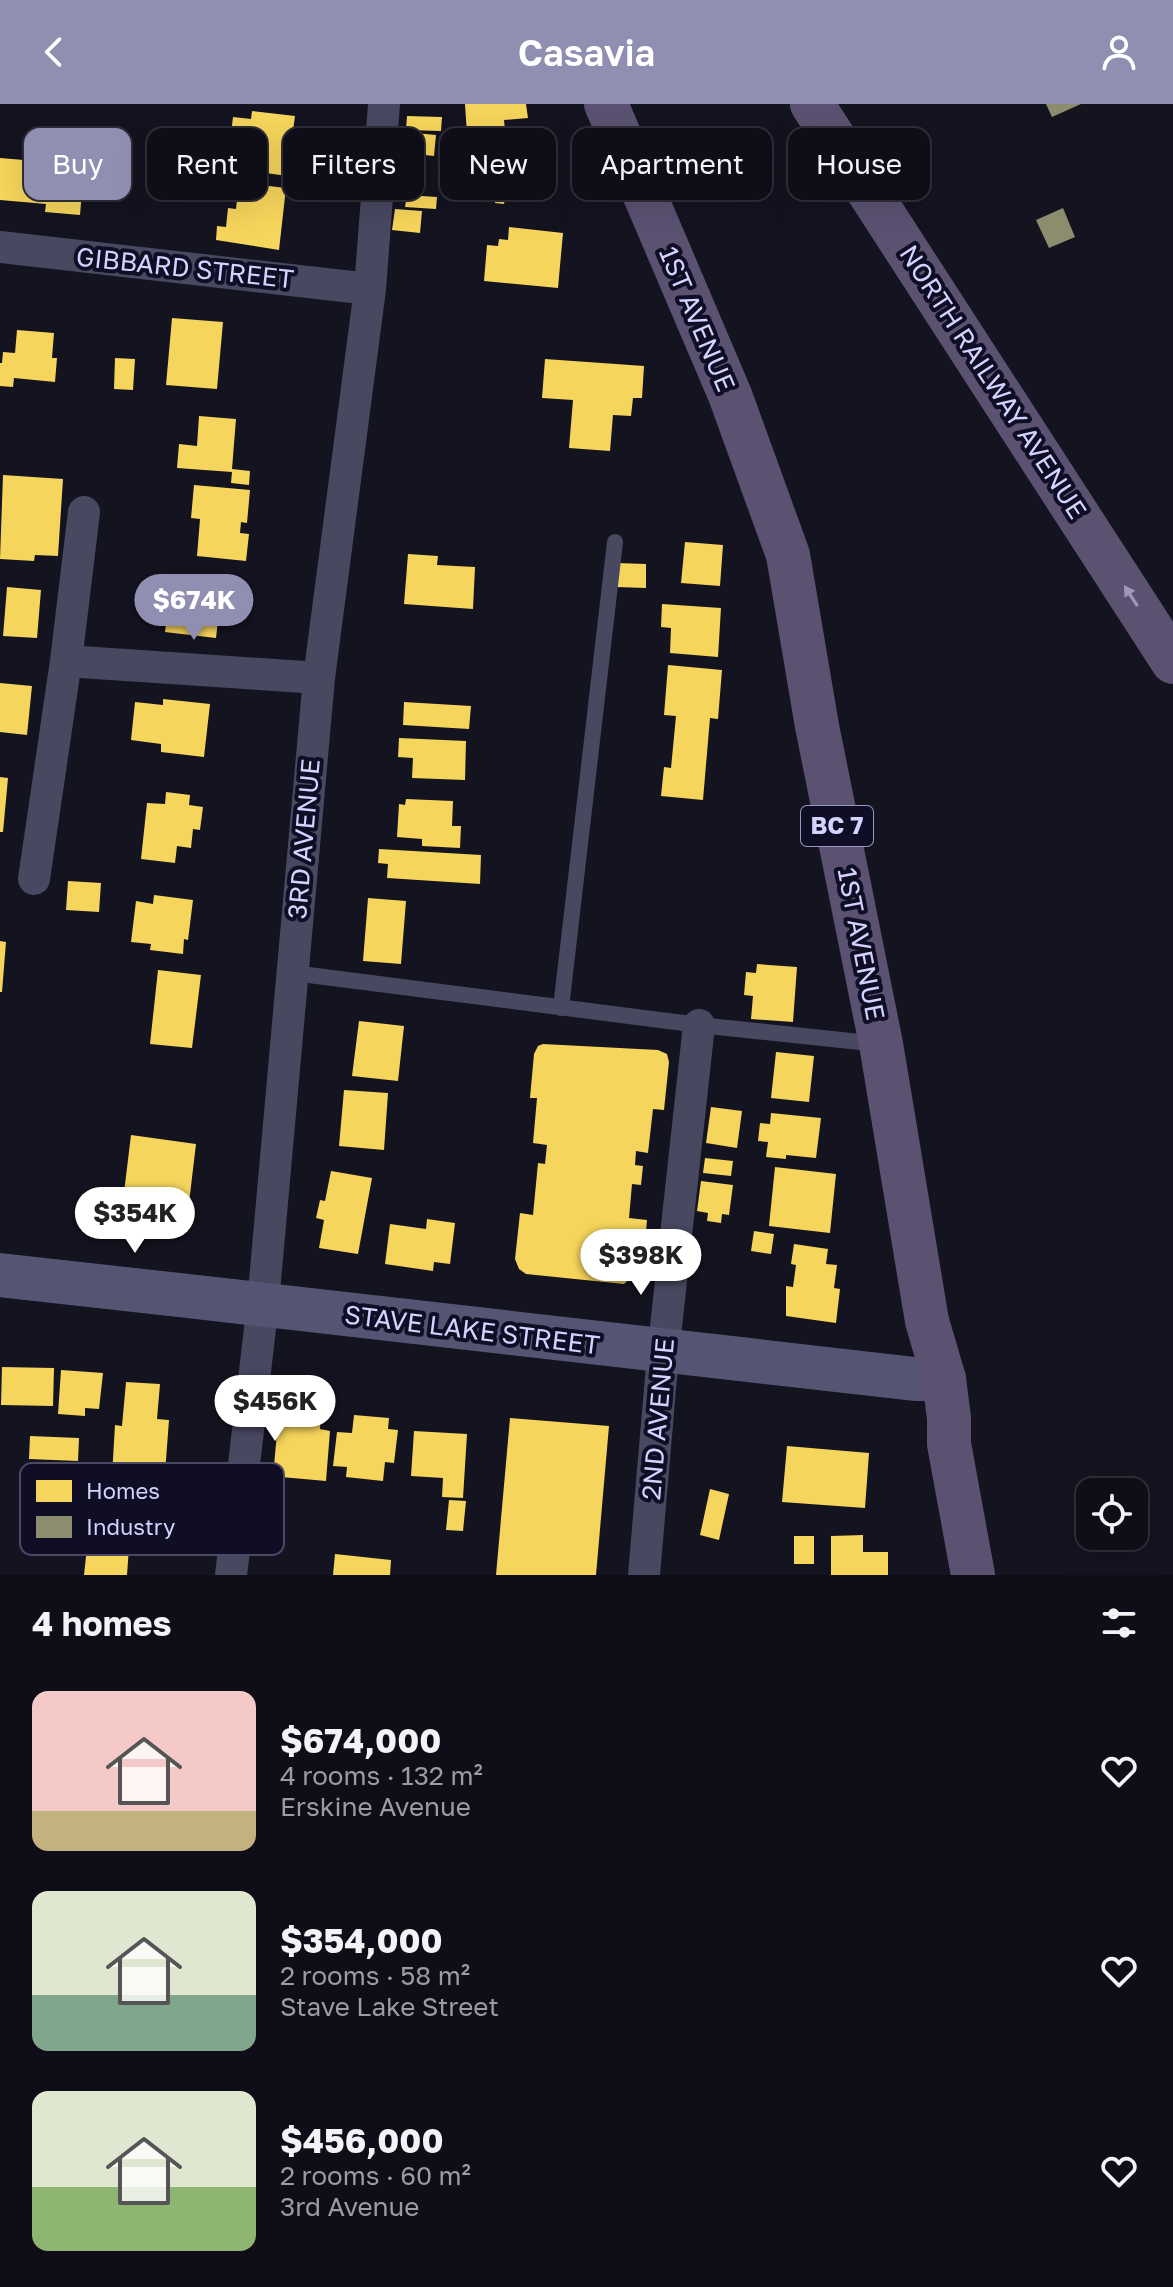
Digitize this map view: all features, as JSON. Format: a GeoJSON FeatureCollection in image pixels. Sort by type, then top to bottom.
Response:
{"type":"FeatureCollection","features":[{"type":"Feature","properties":{"kind":"main road","name":"1ST AVENUE"},"geometry":{"type":"LineString","coordinates":[[606,104],[730,395],[788,555],[817,726],[881,1044],[927,1321],[944,1379],[949,1444],[973,1575]]}},
{"type":"Feature","properties":{"kind":"main road","name":"NORTH RAILWAY AVENUE"},"geometry":{"type":"LineString","coordinates":[[812,104],[1173,662]]}},
{"type":"Feature","properties":{"kind":"main road","name":"STAVE LAKE STREET"},"geometry":{"type":"LineString","coordinates":[[0,1275],[263,1303],[663,1354],[915,1379],[944,1379]]}},
{"type":"Feature","properties":{"kind":"street","name":"3RD AVENUE"},"geometry":{"type":"LineString","coordinates":[[244,1463],[263,1303],[319,678],[370,289],[384,104]]}},
{"type":"Feature","properties":{"kind":"street","name":"GIBBARD STREET"},"geometry":{"type":"LineString","coordinates":[[0,247],[370,289]]}},
{"type":"Feature","properties":{"kind":"street"},"geometry":{"type":"LineString","coordinates":[[34,879],[84,512]]}},
{"type":"Feature","properties":{"kind":"street"},"geometry":{"type":"LineString","coordinates":[[66,661],[319,678]]}},
{"type":"Feature","properties":{"kind":"street","name":"2ND AVENUE"},"geometry":{"type":"LineString","coordinates":[[644,1575],[663,1354],[699,1025]]}},
{"type":"Feature","properties":{"kind":"street","name":"3RD AVENUE"},"geometry":{"type":"LineString","coordinates":[[231,1575],[233,1555]]}},
{"type":"Feature","properties":{"kind":"lane"},"geometry":{"type":"LineString","coordinates":[[561,1008],[615,542]]}},
{"type":"Feature","properties":{"kind":"lane"},"geometry":{"type":"LineString","coordinates":[[293,973],[699,1025],[881,1044]]}},
{"type":"Feature","properties":{"kind":"building: Homes"},"geometry":{"type":"Polygon","coordinates":[[[465,104],[526,104],[528,118],[504,120],[505,128],[467,128],[465,104]]]}},
{"type":"Feature","properties":{"kind":"building: Homes"},"geometry":{"type":"Polygon","coordinates":[[[252,111],[295,116],[293,128],[283,128],[283,175],[267,173],[267,128],[232,128],[233,117],[251,119],[252,111]]]}},
{"type":"Feature","properties":{"kind":"building: Homes"},"geometry":{"type":"Polygon","coordinates":[[[407,116],[442,117],[440,131],[406,128],[407,116]]]}},
{"type":"Feature","properties":{"kind":"building: Homes"},"geometry":{"type":"Polygon","coordinates":[[[424,134],[436,135],[434,156],[425,155],[425,159],[424,134]]]}},
{"type":"Feature","properties":{"kind":"building: Homes"},"geometry":{"type":"Polygon","coordinates":[[[0,158],[24,160],[24,200],[81,200],[80,215],[45,212],[46,204],[0,200],[0,158]]]}},
{"type":"Feature","properties":{"kind":"building: Homes"},"geometry":{"type":"Polygon","coordinates":[[[267,186],[283,188],[285,200],[279,250],[216,240],[217,226],[226,227],[228,208],[236,209],[237,200],[267,200],[267,186]]]}},
{"type":"Feature","properties":{"kind":"building: Homes"},"geometry":{"type":"Polygon","coordinates":[[[437,197],[436,209],[405,207],[406,200],[437,197]]]}},
{"type":"Feature","properties":{"kind":"building: Homes"},"geometry":{"type":"Polygon","coordinates":[[[395,209],[422,211],[420,233],[392,230],[395,209]]]}},
{"type":"Feature","properties":{"kind":"building: Homes"},"geometry":{"type":"Polygon","coordinates":[[[509,227],[563,233],[558,288],[484,281],[487,245],[498,246],[499,239],[508,240],[509,227]]]}},
{"type":"Feature","properties":{"kind":"building: Homes"},"geometry":{"type":"Polygon","coordinates":[[[172,318],[223,322],[217,389],[166,385],[172,318]]]}},
{"type":"Feature","properties":{"kind":"building: Homes"},"geometry":{"type":"Polygon","coordinates":[[[17,330],[54,333],[52,358],[57,358],[55,382],[14,378],[13,387],[0,386],[3,352],[15,353],[17,330]]]}},
{"type":"Feature","properties":{"kind":"building: Homes"},"geometry":{"type":"Polygon","coordinates":[[[115,358],[135,359],[133,390],[114,389],[115,358]]]}},
{"type":"Feature","properties":{"kind":"building: Homes"},"geometry":{"type":"Polygon","coordinates":[[[545,359],[644,366],[642,398],[633,398],[631,416],[613,415],[610,451],[569,448],[573,400],[542,398],[545,359]]]}},
{"type":"Feature","properties":{"kind":"building: Homes"},"geometry":{"type":"Polygon","coordinates":[[[199,416],[236,419],[232,469],[250,471],[249,485],[231,483],[232,472],[177,468],[179,444],[197,446],[199,416]]]}},
{"type":"Feature","properties":{"kind":"building: Homes"},"geometry":{"type":"Polygon","coordinates":[[[3,475],[63,479],[58,556],[35,555],[34,561],[0,559],[3,475]]]}},
{"type":"Feature","properties":{"kind":"building: Homes"},"geometry":{"type":"Polygon","coordinates":[[[194,485],[250,490],[247,523],[241,522],[240,533],[249,534],[246,561],[197,556],[200,519],[191,518],[194,485]]]}},
{"type":"Feature","properties":{"kind":"building: Homes"},"geometry":{"type":"Polygon","coordinates":[[[685,542],[723,545],[720,586],[681,583],[685,542]]]}},
{"type":"Feature","properties":{"kind":"building: Homes"},"geometry":{"type":"Polygon","coordinates":[[[408,554],[438,556],[437,565],[475,567],[473,609],[404,604],[408,554]]]}},
{"type":"Feature","properties":{"kind":"building: Homes"},"geometry":{"type":"Polygon","coordinates":[[[617,563],[646,564],[646,588],[616,587],[617,563]]]}},
{"type":"Feature","properties":{"kind":"building: Homes"},"geometry":{"type":"Polygon","coordinates":[[[172,579],[222,585],[216,638],[165,632],[172,579]]]}},
{"type":"Feature","properties":{"kind":"building: Homes"},"geometry":{"type":"Polygon","coordinates":[[[7,587],[41,590],[37,638],[3,636],[7,587]]]}},
{"type":"Feature","properties":{"kind":"building: Homes"},"geometry":{"type":"Polygon","coordinates":[[[662,604],[721,608],[718,657],[670,653],[671,628],[661,627],[662,604]]]}},
{"type":"Feature","properties":{"kind":"building: Homes"},"geometry":{"type":"Polygon","coordinates":[[[668,665],[722,670],[718,719],[710,718],[703,800],[661,796],[664,767],[671,768],[676,716],[664,715],[668,665]]]}},
{"type":"Feature","properties":{"kind":"building: Homes"},"geometry":{"type":"Polygon","coordinates":[[[0,683],[32,686],[27,735],[0,732],[0,683]]]}},
{"type":"Feature","properties":{"kind":"building: Homes"},"geometry":{"type":"Polygon","coordinates":[[[163,699],[210,704],[204,757],[161,752],[161,744],[131,740],[135,702],[163,705],[163,699]]]}},
{"type":"Feature","properties":{"kind":"building: Homes"},"geometry":{"type":"Polygon","coordinates":[[[404,702],[471,706],[469,729],[403,725],[404,702]]]}},
{"type":"Feature","properties":{"kind":"building: Homes"},"geometry":{"type":"Polygon","coordinates":[[[399,738],[466,741],[465,780],[412,778],[413,758],[398,757],[399,738]]]}},
{"type":"Feature","properties":{"kind":"building: Homes"},"geometry":{"type":"Polygon","coordinates":[[[0,777],[8,778],[3,832],[0,832],[0,777]]]}},
{"type":"Feature","properties":{"kind":"building: Homes"},"geometry":{"type":"Polygon","coordinates":[[[166,792],[190,795],[189,805],[203,807],[200,830],[193,829],[191,848],[177,846],[175,863],[141,859],[147,803],[165,804],[166,792]]]}},
{"type":"Feature","properties":{"kind":"building: Homes"},"geometry":{"type":"Polygon","coordinates":[[[406,799],[453,801],[452,826],[461,826],[460,848],[422,846],[422,839],[397,837],[399,804],[405,805],[406,799]]]}},
{"type":"Feature","properties":{"kind":"building: Homes"},"geometry":{"type":"Polygon","coordinates":[[[379,849],[481,855],[480,884],[387,878],[388,864],[378,863],[379,849]]]}},
{"type":"Feature","properties":{"kind":"building: Homes"},"geometry":{"type":"Polygon","coordinates":[[[68,881],[101,883],[99,912],[66,910],[68,881]]]}},
{"type":"Feature","properties":{"kind":"building: Homes"},"geometry":{"type":"Polygon","coordinates":[[[154,895],[193,900],[183,954],[150,950],[151,944],[131,942],[136,901],[153,904],[154,895]]]}},
{"type":"Feature","properties":{"kind":"building: Homes"},"geometry":{"type":"Polygon","coordinates":[[[368,898],[406,901],[401,964],[363,961],[368,898]]]}},
{"type":"Feature","properties":{"kind":"building: Homes"},"geometry":{"type":"Polygon","coordinates":[[[0,941],[6,942],[2,992],[0,992],[0,941]]]}},
{"type":"Feature","properties":{"kind":"building: Homes"},"geometry":{"type":"Polygon","coordinates":[[[757,964],[797,967],[793,1022],[751,1019],[753,996],[744,995],[746,972],[756,973],[757,964]]]}},
{"type":"Feature","properties":{"kind":"building: Homes"},"geometry":{"type":"Polygon","coordinates":[[[158,970],[201,975],[192,1048],[150,1044],[158,970]]]}},
{"type":"Feature","properties":{"kind":"building: Homes"},"geometry":{"type":"Polygon","coordinates":[[[359,1021],[404,1026],[398,1081],[352,1076],[359,1021]]]}},
{"type":"Feature","properties":{"kind":"building: Homes"},"geometry":{"type":"Polygon","coordinates":[[[543,1044],[658,1050],[667,1054],[669,1062],[664,1110],[653,1109],[648,1153],[636,1151],[635,1165],[643,1166],[641,1185],[632,1184],[629,1218],[647,1220],[643,1266],[624,1284],[526,1274],[519,1269],[515,1259],[520,1213],[533,1215],[538,1163],[545,1164],[547,1145],[533,1143],[537,1098],[530,1098],[534,1054],[543,1044]]]}},
{"type":"Feature","properties":{"kind":"building: Homes"},"geometry":{"type":"Polygon","coordinates":[[[776,1052],[814,1056],[809,1102],[771,1098],[776,1052]]]}},
{"type":"Feature","properties":{"kind":"building: Homes"},"geometry":{"type":"Polygon","coordinates":[[[344,1090],[388,1093],[384,1150],[339,1146],[344,1090]]]}},
{"type":"Feature","properties":{"kind":"building: Homes"},"geometry":{"type":"Polygon","coordinates":[[[711,1107],[742,1111],[737,1148],[706,1143],[711,1107]]]}},
{"type":"Feature","properties":{"kind":"building: Homes"},"geometry":{"type":"Polygon","coordinates":[[[771,1113],[821,1118],[816,1158],[766,1157],[768,1142],[758,1141],[760,1123],[770,1124],[771,1113]]]}},
{"type":"Feature","properties":{"kind":"building: Homes"},"geometry":{"type":"Polygon","coordinates":[[[131,1135],[196,1144],[189,1203],[179,1201],[177,1214],[157,1211],[155,1219],[141,1217],[142,1212],[122,1209],[131,1135]]]}},
{"type":"Feature","properties":{"kind":"building: Homes"},"geometry":{"type":"Polygon","coordinates":[[[705,1158],[733,1161],[731,1176],[703,1173],[705,1158]]]}},
{"type":"Feature","properties":{"kind":"building: Homes"},"geometry":{"type":"Polygon","coordinates":[[[775,1167],[836,1174],[830,1233],[769,1226],[775,1167]]]}},
{"type":"Feature","properties":{"kind":"building: Homes"},"geometry":{"type":"Polygon","coordinates":[[[331,1171],[372,1178],[358,1254],[319,1248],[324,1220],[316,1218],[320,1200],[325,1201],[331,1171]]]}},
{"type":"Feature","properties":{"kind":"building: Homes"},"geometry":{"type":"Polygon","coordinates":[[[701,1181],[733,1185],[729,1215],[722,1214],[721,1223],[707,1221],[708,1213],[697,1211],[701,1181]]]}},
{"type":"Feature","properties":{"kind":"building: Homes"},"geometry":{"type":"Polygon","coordinates":[[[427,1219],[455,1223],[450,1264],[434,1262],[433,1271],[385,1264],[390,1224],[426,1229],[427,1219]]]}},
{"type":"Feature","properties":{"kind":"building: Homes"},"geometry":{"type":"Polygon","coordinates":[[[754,1231],[774,1234],[771,1254],[751,1251],[754,1231]]]}},
{"type":"Feature","properties":{"kind":"building: Homes"},"geometry":{"type":"Polygon","coordinates":[[[794,1244],[828,1249],[826,1264],[837,1265],[834,1288],[840,1289],[836,1323],[786,1316],[786,1286],[793,1287],[796,1265],[791,1264],[794,1244]]]}},
{"type":"Feature","properties":{"kind":"building: Homes"},"geometry":{"type":"Polygon","coordinates":[[[2,1367],[54,1368],[53,1406],[1,1405],[2,1367]]]}},
{"type":"Feature","properties":{"kind":"building: Homes"},"geometry":{"type":"Polygon","coordinates":[[[61,1370],[103,1373],[99,1409],[85,1408],[85,1416],[58,1414],[61,1370]]]}},
{"type":"Feature","properties":{"kind":"building: Homes"},"geometry":{"type":"Polygon","coordinates":[[[126,1382],[160,1384],[157,1419],[169,1420],[166,1463],[113,1463],[115,1425],[122,1426],[126,1382]]]}},
{"type":"Feature","properties":{"kind":"building: Homes"},"geometry":{"type":"Polygon","coordinates":[[[299,1412],[321,1414],[320,1429],[330,1431],[326,1481],[284,1477],[284,1463],[274,1463],[278,1421],[298,1423],[299,1412]]]}},
{"type":"Feature","properties":{"kind":"building: Homes"},"geometry":{"type":"Polygon","coordinates":[[[354,1415],[389,1418],[388,1429],[398,1430],[394,1463],[385,1462],[383,1481],[346,1477],[347,1467],[333,1466],[337,1432],[352,1433],[354,1415]]]}},
{"type":"Feature","properties":{"kind":"building: Homes"},"geometry":{"type":"Polygon","coordinates":[[[510,1418],[609,1426],[596,1575],[496,1575],[510,1418]]]}},
{"type":"Feature","properties":{"kind":"building: Homes"},"geometry":{"type":"Polygon","coordinates":[[[414,1431],[467,1434],[463,1498],[442,1497],[443,1478],[411,1476],[414,1431]]]}},
{"type":"Feature","properties":{"kind":"building: Homes"},"geometry":{"type":"Polygon","coordinates":[[[30,1436],[79,1438],[78,1461],[29,1459],[30,1436]]]}},
{"type":"Feature","properties":{"kind":"building: Homes"},"geometry":{"type":"Polygon","coordinates":[[[787,1446],[869,1453],[865,1508],[782,1502],[787,1446]]]}},
{"type":"Feature","properties":{"kind":"building: Homes"},"geometry":{"type":"Polygon","coordinates":[[[710,1489],[729,1494],[719,1540],[700,1535],[710,1489]]]}},
{"type":"Feature","properties":{"kind":"building: Homes"},"geometry":{"type":"Polygon","coordinates":[[[449,1500],[466,1501],[463,1531],[446,1530],[449,1500]]]}},
{"type":"Feature","properties":{"kind":"building: Homes"},"geometry":{"type":"Polygon","coordinates":[[[863,1535],[863,1552],[888,1552],[888,1575],[831,1575],[831,1536],[863,1535]]]}},
{"type":"Feature","properties":{"kind":"building: Homes"},"geometry":{"type":"Polygon","coordinates":[[[794,1536],[814,1536],[814,1564],[794,1564],[794,1536]]]}},
{"type":"Feature","properties":{"kind":"building: Homes"},"geometry":{"type":"Polygon","coordinates":[[[335,1554],[391,1560],[390,1575],[333,1575],[335,1554]]]}},
{"type":"Feature","properties":{"kind":"building: Homes"},"geometry":{"type":"Polygon","coordinates":[[[86,1555],[128,1555],[127,1575],[84,1575],[86,1555]]]}},
{"type":"Feature","properties":{"kind":"building: Industry"},"geometry":{"type":"Polygon","coordinates":[[[1046,104],[1081,104],[1052,117],[1046,104]]]}},
{"type":"Feature","properties":{"kind":"building: Industry"},"geometry":{"type":"Polygon","coordinates":[[[1063,208],[1075,237],[1049,248],[1036,220],[1063,208]]]}}]}
